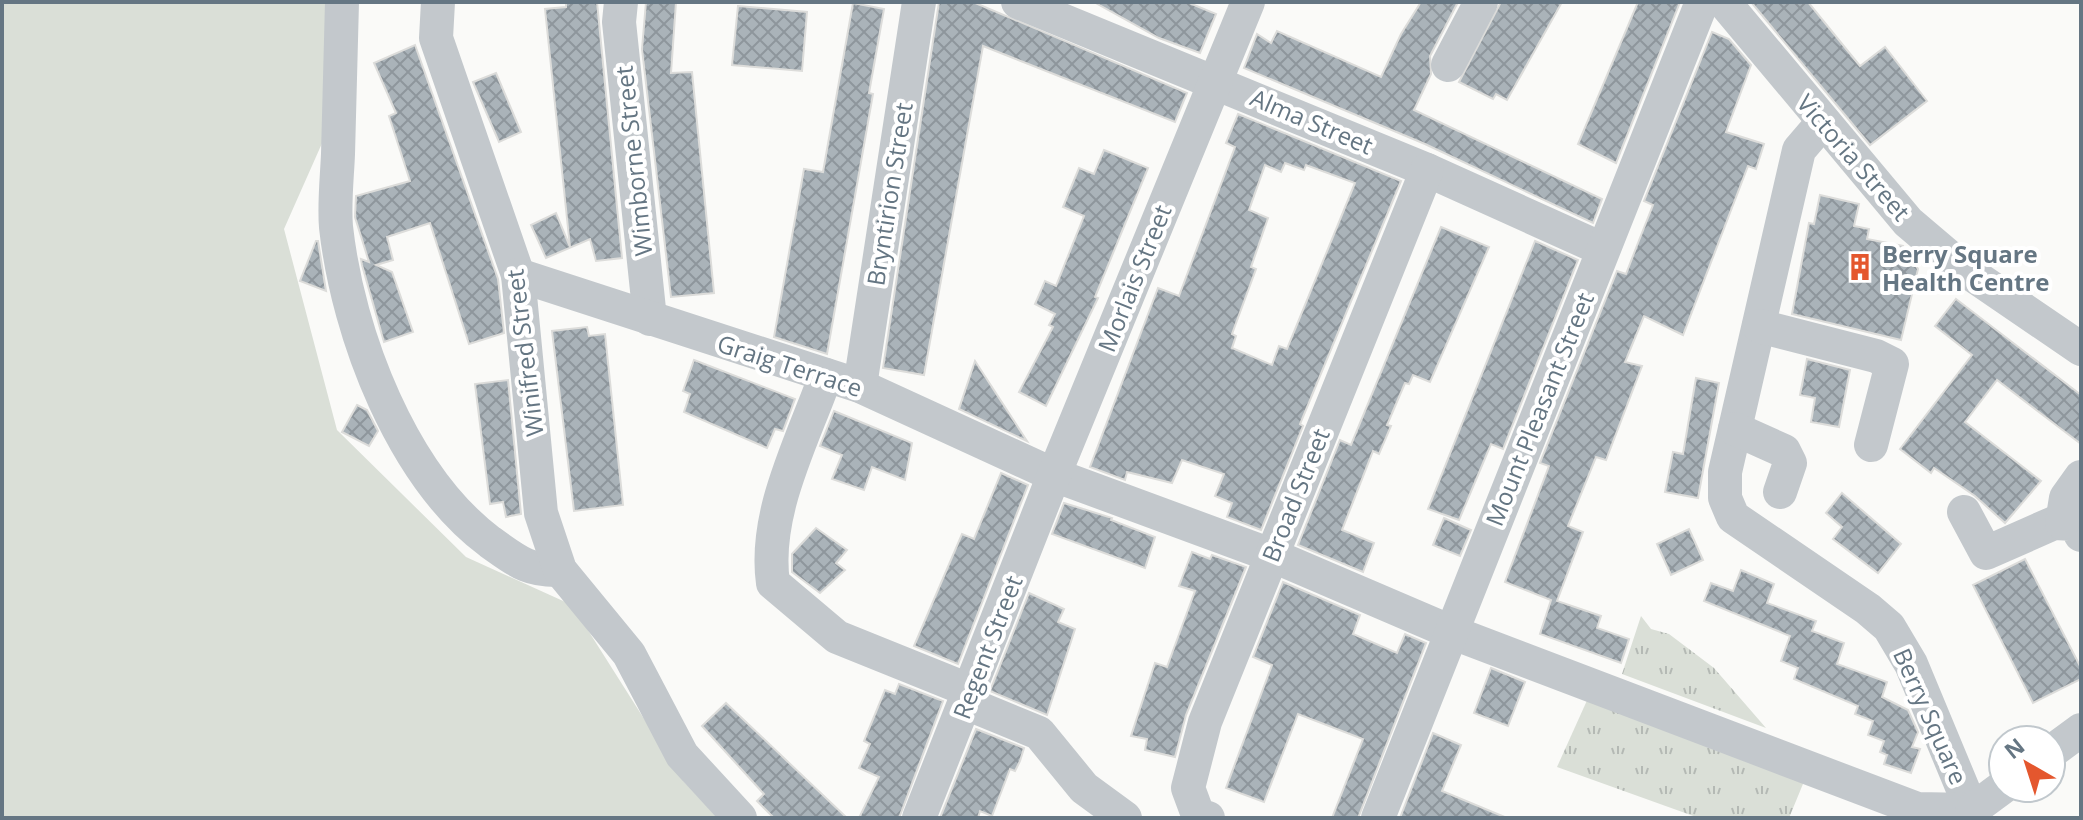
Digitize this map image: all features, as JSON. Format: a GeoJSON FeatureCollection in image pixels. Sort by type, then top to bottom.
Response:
{"type":"FeatureCollection","features":[{"type":"Feature","properties":{"kind":"street"},"geometry":{"type":"LineString","coordinates":[[342,2],[336,225],[349,296],[371,365],[398,427],[436,490],[464,522],[533,571],[560,570],[629,654],[682,755],[740,818]]}},
{"type":"Feature","properties":{"kind":"street","name":"Winifred Street"},"geometry":{"type":"LineString","coordinates":[[438,2],[436,38],[518,275],[541,513],[560,570]]}},
{"type":"Feature","properties":{"kind":"street","name":"Wimborne Street"},"geometry":{"type":"LineString","coordinates":[[621,2],[619,22],[650,319]]}},
{"type":"Feature","properties":{"kind":"street","name":"Bryntirion Street"},"geometry":{"type":"LineString","coordinates":[[860,386],[919,2]]}},
{"type":"Feature","properties":{"kind":"street","name":"Alma Street"},"geometry":{"type":"LineString","coordinates":[[1021,2],[1427,170],[1602,249]]}},
{"type":"Feature","properties":{"kind":"street","name":"Morlais Street"},"geometry":{"type":"LineString","coordinates":[[1054,475],[1248,2]]}},
{"type":"Feature","properties":{"kind":"street"},"geometry":{"type":"LineString","coordinates":[[1448,65],[1481,2]]}},
{"type":"Feature","properties":{"kind":"street","name":"Mount Pleasant Street"},"geometry":{"type":"LineString","coordinates":[[1378,818],[1702,2]]}},
{"type":"Feature","properties":{"kind":"street","name":"Victoria Street"},"geometry":{"type":"LineString","coordinates":[[1724,2],[1908,222],[1961,267],[2081,349]]}},
{"type":"Feature","properties":{"kind":"street","name":"Berry Square"},"geometry":{"type":"LineString","coordinates":[[1271,555],[1451,632],[1917,809],[1973,814],[1911,664],[1889,627],[1733,517],[1725,498],[1725,472],[1799,150],[1823,122]]}},
{"type":"Feature","properties":{"kind":"street","name":"Broad Street"},"geometry":{"type":"LineString","coordinates":[[1201,817],[1188,788],[1205,722],[1427,170]]}},
{"type":"Feature","properties":{"kind":"street","name":"Graig Terrace"},"geometry":{"type":"LineString","coordinates":[[518,275],[860,386],[1054,475],[1271,555]]}},
{"type":"Feature","properties":{"kind":"street"},"geometry":{"type":"LineString","coordinates":[[1759,326],[1876,356],[1892,364],[1871,445]]}},
{"type":"Feature","properties":{"kind":"street"},"geometry":{"type":"LineString","coordinates":[[826,375],[772,529],[770,559],[773,583],[837,637],[1039,733],[1084,788],[1125,818]]}},
{"type":"Feature","properties":{"kind":"street"},"geometry":{"type":"LineString","coordinates":[[1735,429],[1784,451],[1790,463],[1780,492]]}},
{"type":"Feature","properties":{"kind":"street","name":"Regent Street"},"geometry":{"type":"LineString","coordinates":[[919,818],[1054,475]]}},
{"type":"Feature","properties":{"kind":"street"},"geometry":{"type":"LineString","coordinates":[[1964,512],[1986,553],[2054,523],[2072,529],[2066,498],[2081,477]]}},
{"type":"Feature","properties":{"kind":"green space"},"geometry":{"type":"Polygon","coordinates":[[[2,2],[338,2],[323,141],[284,229],[337,430],[466,557],[572,605],[684,782],[718,818],[2,818],[2,2]]]}},
{"type":"Feature","properties":{"kind":"green space"},"geometry":{"type":"Polygon","coordinates":[[[1641,616],[1651,629],[1669,634],[1714,668],[1766,728],[1622,674],[1641,616]]]}},
{"type":"Feature","properties":{"kind":"green space"},"geometry":{"type":"Polygon","coordinates":[[[1589,696],[1805,779],[1789,818],[1699,818],[1557,767],[1589,696]]]}},
{"type":"Feature","properties":{"kind":"building"},"geometry":{"type":"Polygon","coordinates":[[[566,2],[597,2],[622,258],[596,261],[590,239],[546,258],[531,225],[556,213],[570,247],[545,9],[566,7],[566,2]]]}},
{"type":"Feature","properties":{"kind":"building"},"geometry":{"type":"Polygon","coordinates":[[[646,2],[676,2],[671,73],[692,72],[714,293],[671,297],[642,49],[646,2]]]}},
{"type":"Feature","properties":{"kind":"building"},"geometry":{"type":"Polygon","coordinates":[[[939,2],[973,2],[1187,93],[1175,122],[983,46],[924,375],[883,368],[939,2]]]}},
{"type":"Feature","properties":{"kind":"building"},"geometry":{"type":"Polygon","coordinates":[[[1094,2],[1187,2],[1216,14],[1200,53],[1159,38],[1094,2]]]}},
{"type":"Feature","properties":{"kind":"building"},"geometry":{"type":"Polygon","coordinates":[[[1421,2],[1458,2],[1430,56],[1431,74],[1414,110],[1602,199],[1593,223],[1425,144],[1244,68],[1257,34],[1271,43],[1277,31],[1381,77],[1401,34],[1421,2]]]}},
{"type":"Feature","properties":{"kind":"building"},"geometry":{"type":"Polygon","coordinates":[[[1501,2],[1562,2],[1507,100],[1496,94],[1493,99],[1459,82],[1501,2]]]}},
{"type":"Feature","properties":{"kind":"building"},"geometry":{"type":"Polygon","coordinates":[[[1638,2],[1680,2],[1616,163],[1578,144],[1638,2]]]}},
{"type":"Feature","properties":{"kind":"building"},"geometry":{"type":"Polygon","coordinates":[[[1751,2],[1808,2],[1860,66],[1885,47],[1927,101],[1870,145],[1751,2]]]}},
{"type":"Feature","properties":{"kind":"building"},"geometry":{"type":"Polygon","coordinates":[[[853,3],[884,9],[869,93],[873,94],[827,354],[774,337],[804,169],[823,172],[853,3]]]}},
{"type":"Feature","properties":{"kind":"building"},"geometry":{"type":"Polygon","coordinates":[[[738,6],[807,12],[802,71],[732,65],[738,6]]]}},
{"type":"Feature","properties":{"kind":"building"},"geometry":{"type":"Polygon","coordinates":[[[1712,32],[1729,39],[1751,65],[1726,132],[1764,144],[1756,169],[1748,166],[1683,335],[1644,316],[1625,362],[1642,366],[1606,460],[1596,457],[1568,526],[1583,532],[1557,601],[1601,616],[1597,628],[1629,639],[1621,663],[1540,634],[1551,600],[1505,582],[1549,466],[1540,463],[1617,271],[1626,274],[1653,205],[1644,201],[1712,32]]]}},
{"type":"Feature","properties":{"kind":"building"},"geometry":{"type":"Polygon","coordinates":[[[415,45],[498,279],[504,333],[469,344],[430,223],[387,237],[393,260],[376,265],[392,272],[413,332],[384,342],[362,265],[361,259],[369,262],[355,217],[356,196],[410,181],[389,116],[396,113],[374,63],[415,45]]]}},
{"type":"Feature","properties":{"kind":"building"},"geometry":{"type":"Polygon","coordinates":[[[496,73],[521,132],[499,142],[473,82],[496,73]]]}},
{"type":"Feature","properties":{"kind":"building"},"geometry":{"type":"Polygon","coordinates":[[[1238,114],[1401,181],[1300,424],[1303,426],[1261,530],[1227,517],[1232,503],[1215,496],[1224,474],[1182,460],[1172,483],[1127,472],[1125,480],[1090,467],[1158,288],[1179,296],[1235,147],[1226,143],[1238,114]],[[1285,163],[1281,172],[1265,165],[1249,210],[1268,218],[1251,267],[1256,269],[1232,334],[1236,336],[1232,348],[1272,365],[1279,346],[1287,349],[1355,183],[1306,165],[1304,170],[1285,163]]]}},
{"type":"Feature","properties":{"kind":"building"},"geometry":{"type":"Polygon","coordinates":[[[1104,150],[1148,168],[1095,297],[1098,298],[1046,406],[1019,392],[1053,327],[1049,325],[1055,314],[1035,304],[1045,281],[1056,286],[1084,216],[1063,207],[1079,168],[1094,174],[1104,150]]]}},
{"type":"Feature","properties":{"kind":"building","name":"Berry Square Health Centre"},"geometry":{"type":"Polygon","coordinates":[[[1820,195],[1859,204],[1854,226],[1869,229],[1867,239],[1903,246],[1918,269],[1901,340],[1792,314],[1809,223],[1814,224],[1820,195]]]}},
{"type":"Feature","properties":{"kind":"building"},"geometry":{"type":"Polygon","coordinates":[[[1441,227],[1489,247],[1430,382],[1413,375],[1409,384],[1405,383],[1387,425],[1391,426],[1379,454],[1373,451],[1342,530],[1374,543],[1363,572],[1298,545],[1340,440],[1351,445],[1441,227]]]}},
{"type":"Feature","properties":{"kind":"building"},"geometry":{"type":"Polygon","coordinates":[[[318,241],[326,291],[300,281],[318,241]]]}},
{"type":"Feature","properties":{"kind":"building"},"geometry":{"type":"Polygon","coordinates":[[[1535,241],[1578,260],[1503,449],[1491,444],[1459,520],[1428,509],[1535,241]]]}},
{"type":"Feature","properties":{"kind":"building"},"geometry":{"type":"Polygon","coordinates":[[[1956,299],[2081,395],[2081,444],[1997,380],[1965,422],[2041,481],[2005,523],[1975,496],[1934,468],[1931,473],[1900,449],[1972,355],[1935,326],[1956,299]]]}},
{"type":"Feature","properties":{"kind":"building"},"geometry":{"type":"Polygon","coordinates":[[[587,327],[589,336],[605,334],[623,505],[574,511],[552,331],[587,327]]]}},
{"type":"Feature","properties":{"kind":"building"},"geometry":{"type":"Polygon","coordinates":[[[1807,359],[1850,370],[1839,427],[1811,422],[1815,398],[1800,395],[1807,359]]]}},
{"type":"Feature","properties":{"kind":"building"},"geometry":{"type":"Polygon","coordinates":[[[694,360],[795,399],[783,431],[775,429],[767,448],[684,412],[690,394],[683,391],[694,360]]]}},
{"type":"Feature","properties":{"kind":"building"},"geometry":{"type":"Polygon","coordinates":[[[975,361],[1027,441],[959,409],[975,361]]]}},
{"type":"Feature","properties":{"kind":"building"},"geometry":{"type":"Polygon","coordinates":[[[1696,378],[1719,383],[1698,498],[1665,492],[1673,452],[1683,454],[1696,378]]]}},
{"type":"Feature","properties":{"kind":"building"},"geometry":{"type":"Polygon","coordinates":[[[508,380],[521,514],[506,517],[503,502],[490,504],[475,384],[508,380]]]}},
{"type":"Feature","properties":{"kind":"building"},"geometry":{"type":"Polygon","coordinates":[[[357,405],[367,410],[378,431],[369,446],[342,432],[357,405]]]}},
{"type":"Feature","properties":{"kind":"building"},"geometry":{"type":"Polygon","coordinates":[[[834,411],[912,443],[905,480],[872,467],[864,490],[832,479],[842,455],[820,446],[834,411]]]}},
{"type":"Feature","properties":{"kind":"building"},"geometry":{"type":"Polygon","coordinates":[[[1001,473],[1028,485],[958,664],[914,646],[962,534],[974,539],[1001,473]]]}},
{"type":"Feature","properties":{"kind":"building"},"geometry":{"type":"Polygon","coordinates":[[[1842,493],[1901,544],[1878,573],[1833,539],[1842,527],[1826,513],[1842,493]]]}},
{"type":"Feature","properties":{"kind":"building"},"geometry":{"type":"Polygon","coordinates":[[[1064,503],[1112,518],[1155,537],[1145,568],[1052,534],[1064,503]]]}},
{"type":"Feature","properties":{"kind":"building"},"geometry":{"type":"Polygon","coordinates":[[[1444,518],[1471,530],[1460,556],[1433,545],[1444,518]]]}},
{"type":"Feature","properties":{"kind":"building"},"geometry":{"type":"Polygon","coordinates":[[[816,528],[847,550],[836,563],[845,570],[820,593],[792,572],[792,554],[816,528]]]}},
{"type":"Feature","properties":{"kind":"building"},"geometry":{"type":"Polygon","coordinates":[[[1689,529],[1703,560],[1671,575],[1657,544],[1689,529]]]}},
{"type":"Feature","properties":{"kind":"building"},"geometry":{"type":"Polygon","coordinates":[[[1192,552],[1210,559],[1212,555],[1246,567],[1186,715],[1175,757],[1145,750],[1147,739],[1131,736],[1155,663],[1167,667],[1195,591],[1179,586],[1192,552]]]}},
{"type":"Feature","properties":{"kind":"building"},"geometry":{"type":"Polygon","coordinates":[[[2025,559],[2081,668],[2081,679],[2033,703],[1973,585],[2025,559]]]}},
{"type":"Feature","properties":{"kind":"building"},"geometry":{"type":"Polygon","coordinates":[[[1741,570],[1774,584],[1767,603],[1816,621],[1812,631],[1844,643],[1837,664],[1887,682],[1882,697],[1908,710],[1918,732],[1912,747],[1920,749],[1911,773],[1884,764],[1887,755],[1880,752],[1884,741],[1868,735],[1873,721],[1855,714],[1858,706],[1794,679],[1798,668],[1781,661],[1790,636],[1704,601],[1711,583],[1733,591],[1741,570]]]}},
{"type":"Feature","properties":{"kind":"building"},"geometry":{"type":"Polygon","coordinates":[[[1283,582],[1360,615],[1353,634],[1397,653],[1405,634],[1426,643],[1358,818],[1332,818],[1363,739],[1298,714],[1264,802],[1226,788],[1272,665],[1253,657],[1283,582]]]}},
{"type":"Feature","properties":{"kind":"building"},"geometry":{"type":"Polygon","coordinates":[[[1029,593],[1064,609],[1058,622],[1075,629],[1047,715],[990,691],[1029,593]]]}},
{"type":"Feature","properties":{"kind":"building"},"geometry":{"type":"Polygon","coordinates":[[[1491,668],[1525,682],[1508,726],[1474,713],[1491,668]]]}},
{"type":"Feature","properties":{"kind":"building"},"geometry":{"type":"Polygon","coordinates":[[[899,684],[943,701],[899,818],[859,818],[879,777],[859,768],[870,744],[864,741],[885,690],[895,694],[899,684]]]}},
{"type":"Feature","properties":{"kind":"building"},"geometry":{"type":"Polygon","coordinates":[[[726,703],[847,818],[774,818],[757,801],[764,794],[702,726],[726,703]]]}},
{"type":"Feature","properties":{"kind":"building"},"geometry":{"type":"Polygon","coordinates":[[[976,729],[1024,748],[1020,761],[1015,771],[1010,769],[992,816],[980,811],[978,818],[940,818],[976,729]]]}},
{"type":"Feature","properties":{"kind":"building"},"geometry":{"type":"Polygon","coordinates":[[[1433,733],[1461,745],[1442,791],[1507,818],[1400,818],[1433,733]]]}},
{"type":"Feature","properties":{"kind":"place","name":"Berry Square Health Centre"},"geometry":{"type":"Point","coordinates":[1860,267]}}]}
